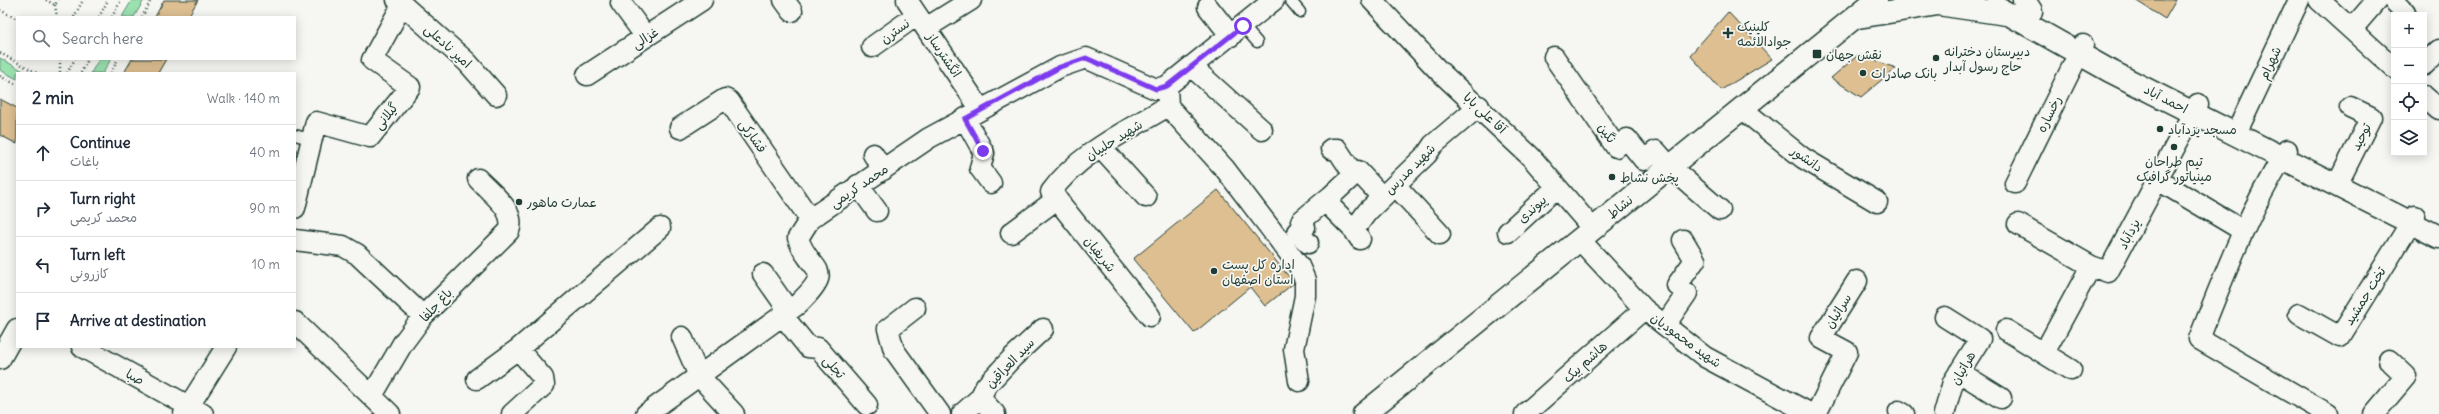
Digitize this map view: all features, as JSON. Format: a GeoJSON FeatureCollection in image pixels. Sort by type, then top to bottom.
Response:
{"type":"FeatureCollection","features":[{"type":"Feature","properties":{"kind":"main road","name":"نشاط"},"geometry":{"type":"LineString","coordinates":[[1364,414],[1742,109],[1856,9],[1876,0]]}},
{"type":"Feature","properties":{"kind":"main road","name":"احمد آباد"},"geometry":{"type":"LineString","coordinates":[[1981,0],[2020,7],[2081,49],[2413,219],[2439,228]]}},
{"type":"Feature","properties":{"kind":"main road"},"geometry":{"type":"LineString","coordinates":[[1856,9],[1938,4],[2020,7]]}},
{"type":"Feature","properties":{"kind":"main road","name":"احمد آباد"},"geometry":{"type":"LineString","coordinates":[[2196,109],[2240,125],[2284,154],[2341,177],[2413,219],[2439,237]]}},
{"type":"Feature","properties":{"kind":"street","name":"غزالی"},"geometry":{"type":"LineString","coordinates":[[587,75],[702,0]]}},
{"type":"Feature","properties":{"kind":"street","name":"نسترن"},"geometry":{"type":"LineString","coordinates":[[872,48],[917,14],[971,0]]}},
{"type":"Feature","properties":{"kind":"street"},"geometry":{"type":"LineString","coordinates":[[1274,0],[1167,86],[1168,106],[1225,169],[1299,266],[1305,280],[1305,296],[1294,349],[1299,381]]}},
{"type":"Feature","properties":{"kind":"street","name":"شهرام"},"geometry":{"type":"LineString","coordinates":[[2240,125],[2299,0]]}},
{"type":"Feature","properties":{"kind":"street"},"geometry":{"type":"LineString","coordinates":[[2319,0],[2391,65]]}},
{"type":"Feature","properties":{"kind":"street"},"geometry":{"type":"LineString","coordinates":[[2352,29],[2377,0]]}},
{"type":"Feature","properties":{"kind":"street","name":"امیر نادعلی"},"geometry":{"type":"LineString","coordinates":[[400,2],[467,62],[496,95]]}},
{"type":"Feature","properties":{"kind":"street","name":"گیلانی"},"geometry":{"type":"LineString","coordinates":[[296,200],[304,138],[316,122],[370,137],[410,87],[372,60],[400,2]]}},
{"type":"Feature","properties":{"kind":"street","name":"آقا علی بابا"},"geometry":{"type":"LineString","coordinates":[[1379,2],[1437,69],[1479,106],[1531,157],[1556,187],[1586,234]]}},
{"type":"Feature","properties":{"kind":"street"},"geometry":{"type":"LineString","coordinates":[[621,3],[646,37]]}},
{"type":"Feature","properties":{"kind":"street"},"geometry":{"type":"LineString","coordinates":[[1208,7],[1237,31]]}},
{"type":"Feature","properties":{"kind":"street","name":"انگشترساز"},"geometry":{"type":"LineString","coordinates":[[917,14],[973,115],[984,153],[980,168],[991,183]]}},
{"type":"Feature","properties":{"kind":"street","name":"رخساره"},"geometry":{"type":"LineString","coordinates":[[2015,183],[2081,49]]}},
{"type":"Feature","properties":{"kind":"street"},"geometry":{"type":"LineString","coordinates":[[2427,62],[2439,50]]}},
{"type":"Feature","properties":{"kind":"street","name":"نگین"},"geometry":{"type":"LineString","coordinates":[[1554,57],[1616,147],[1627,139],[1644,160],[1656,151],[1670,167]]}},
{"type":"Feature","properties":{"kind":"street","name":"محمد کریمی"},"geometry":{"type":"LineString","coordinates":[[646,414],[786,313],[814,289],[818,279],[818,269],[800,246],[798,238],[810,219],[858,185],[878,162],[929,138],[1060,67],[1086,58],[1156,89],[1167,86]]}},
{"type":"Feature","properties":{"kind":"street"},"geometry":{"type":"LineString","coordinates":[[1192,67],[1262,130]]}},
{"type":"Feature","properties":{"kind":"street","name":"فشارکی"},"geometry":{"type":"LineString","coordinates":[[680,128],[725,99],[729,102],[810,219]]}},
{"type":"Feature","properties":{"kind":"street"},"geometry":{"type":"LineString","coordinates":[[2427,99],[2439,109]]}},
{"type":"Feature","properties":{"kind":"street","name":"شهید حلبیان"},"geometry":{"type":"LineString","coordinates":[[1011,233],[1054,196],[1072,167],[1168,106]]}},
{"type":"Feature","properties":{"kind":"street","name":"شهید مدرس"},"geometry":{"type":"LineString","coordinates":[[1325,195],[1330,206],[1357,235],[1367,212],[1427,154],[1433,145],[1479,106]]}},
{"type":"Feature","properties":{"kind":"street","name":"توحید"},"geometry":{"type":"LineString","coordinates":[[2341,177],[2371,118],[2350,107]]}},
{"type":"Feature","properties":{"kind":"street","name":"دانشور"},"geometry":{"type":"LineString","coordinates":[[1742,109],[1803,158],[1877,202]]}},
{"type":"Feature","properties":{"kind":"street","name":"یزدآباد"},"geometry":{"type":"LineString","coordinates":[[2018,224],[2091,266],[2108,272],[2196,109]]}},
{"type":"Feature","properties":{"kind":"street"},"geometry":{"type":"LineString","coordinates":[[1102,147],[1146,197]]}},
{"type":"Feature","properties":{"kind":"street"},"geometry":{"type":"LineString","coordinates":[[1331,149],[1337,149],[1354,175]]}},
{"type":"Feature","properties":{"kind":"street"},"geometry":{"type":"LineString","coordinates":[[2284,154],[2242,230],[2199,339],[2328,414]]}},
{"type":"Feature","properties":{"kind":"street"},"geometry":{"type":"LineString","coordinates":[[1670,167],[1720,210]]}},
{"type":"Feature","properties":{"kind":"street"},"geometry":{"type":"LineString","coordinates":[[1308,243],[1297,232],[1305,227],[1301,222],[1325,195],[1359,171],[1389,191],[1440,234]]}},
{"type":"Feature","properties":{"kind":"street","name":"باغ جلفا"},"geometry":{"type":"LineString","coordinates":[[372,396],[403,343],[424,316],[509,231],[512,223],[509,212],[478,179]]}},
{"type":"Feature","properties":{"kind":"street"},"geometry":{"type":"LineString","coordinates":[[2158,180],[2242,230]]}},
{"type":"Feature","properties":{"kind":"street"},"geometry":{"type":"LineString","coordinates":[[858,185],[877,211]]}},
{"type":"Feature","properties":{"kind":"street","name":"پیوندی"},"geometry":{"type":"LineString","coordinates":[[1508,232],[1556,187]]}},
{"type":"Feature","properties":{"kind":"street","name":"شریفیان"},"geometry":{"type":"LineString","coordinates":[[1054,196],[1150,316]]}},
{"type":"Feature","properties":{"kind":"street","name":"تخت جمشید"},"geometry":{"type":"LineString","coordinates":[[2299,314],[2340,337],[2413,219]]}},
{"type":"Feature","properties":{"kind":"street"},"geometry":{"type":"LineString","coordinates":[[477,379],[518,349],[660,228]]}},
{"type":"Feature","properties":{"kind":"street","name":"شهید محمودیان"},"geometry":{"type":"LineString","coordinates":[[1586,234],[1644,309],[1665,326],[1705,357],[1811,414]]}},
{"type":"Feature","properties":{"kind":"street"},"geometry":{"type":"LineString","coordinates":[[296,240],[343,246],[357,254],[424,316]]}},
{"type":"Feature","properties":{"kind":"street"},"geometry":{"type":"LineString","coordinates":[[1665,326],[1687,293],[1677,285],[1695,260],[1682,240]]}},
{"type":"Feature","properties":{"kind":"street"},"geometry":{"type":"LineString","coordinates":[[2044,354],[2091,266]]}},
{"type":"Feature","properties":{"kind":"street","name":"تجلی"},"geometry":{"type":"LineString","coordinates":[[763,274],[808,347],[818,348],[867,405]]}},
{"type":"Feature","properties":{"kind":"street","name":"سرائیان"},"geometry":{"type":"LineString","coordinates":[[1816,414],[1847,352],[1821,338],[1857,281]]}},
{"type":"Feature","properties":{"kind":"street"},"geometry":{"type":"LineString","coordinates":[[916,308],[888,329],[894,350],[940,414]]}},
{"type":"Feature","properties":{"kind":"street","name":"هاشم بیک"},"geometry":{"type":"LineString","coordinates":[[1526,414],[1644,309]]}},
{"type":"Feature","properties":{"kind":"street","name":"هراتیان"},"geometry":{"type":"LineString","coordinates":[[1944,414],[1953,382],[1980,339],[1946,317]]}},
{"type":"Feature","properties":{"kind":"street"},"geometry":{"type":"LineString","coordinates":[[296,323],[390,414]]}},
{"type":"Feature","properties":{"kind":"street","name":"سید العراقین"},"geometry":{"type":"LineString","coordinates":[[962,414],[980,398],[991,382],[1043,329]]}},
{"type":"Feature","properties":{"kind":"street"},"geometry":{"type":"LineString","coordinates":[[2006,330],[2071,370]]}},
{"type":"Feature","properties":{"kind":"street"},"geometry":{"type":"LineString","coordinates":[[0,360],[16,331]]}},
{"type":"Feature","properties":{"kind":"street"},"geometry":{"type":"LineString","coordinates":[[682,337],[699,376],[734,414]]}},
{"type":"Feature","properties":{"kind":"street","name":"صبا"},"geometry":{"type":"LineString","coordinates":[[84,348],[192,412]]}},
{"type":"Feature","properties":{"kind":"street"},"geometry":{"type":"LineString","coordinates":[[192,412],[225,348]]}},
{"type":"Feature","properties":{"kind":"street"},"geometry":{"type":"LineString","coordinates":[[512,414],[544,385],[543,378],[518,349]]}},
{"type":"Feature","properties":{"kind":"street"},"geometry":{"type":"LineString","coordinates":[[2374,414],[2406,376],[2389,360]]}},
{"type":"Feature","properties":{"kind":"street"},"geometry":{"type":"LineString","coordinates":[[1959,372],[2000,398]]}},
{"type":"Feature","properties":{"kind":"street","name":"سید العراقین"},"geometry":{"type":"LineString","coordinates":[[980,398],[995,414]]}},
{"type":"Feature","properties":{"kind":"lane"},"geometry":{"type":"LineString","coordinates":[[1290,0],[1300,12]]}},
{"type":"Feature","properties":{"kind":"lane"},"geometry":{"type":"LineString","coordinates":[[1237,31],[1257,42]]}},
{"type":"Feature","properties":{"kind":"path"},"geometry":{"type":"LineString","coordinates":[[46,0],[55,5]]}},
{"type":"Feature","properties":{"kind":"path"},"geometry":{"type":"LineString","coordinates":[[56,16],[55,5],[58,0]]}},
{"type":"Feature","properties":{"kind":"path"},"geometry":{"type":"LineString","coordinates":[[75,16],[83,0]]}},
{"type":"Feature","properties":{"kind":"path"},"geometry":{"type":"LineString","coordinates":[[100,16],[108,0]]}},
{"type":"Feature","properties":{"kind":"path"},"geometry":{"type":"LineString","coordinates":[[113,16],[121,0]]}},
{"type":"Feature","properties":{"kind":"path"},"geometry":{"type":"LineString","coordinates":[[143,16],[151,0]]}},
{"type":"Feature","properties":{"kind":"path"},"geometry":{"type":"LineString","coordinates":[[0,10],[16,18]]}},
{"type":"Feature","properties":{"kind":"path"},"geometry":{"type":"LineString","coordinates":[[0,52],[35,72]]}},
{"type":"Feature","properties":{"kind":"path"},"geometry":{"type":"LineString","coordinates":[[60,60],[60,72]]}},
{"type":"Feature","properties":{"kind":"path"},"geometry":{"type":"LineString","coordinates":[[68,72],[74,60]]}},
{"type":"Feature","properties":{"kind":"path"},"geometry":{"type":"LineString","coordinates":[[82,72],[88,60]]}},
{"type":"Feature","properties":{"kind":"path"},"geometry":{"type":"LineString","coordinates":[[112,72],[118,60]]}},
{"type":"Feature","properties":{"kind":"path"},"geometry":{"type":"LineString","coordinates":[[0,76],[16,84]]}},
{"type":"Feature","properties":{"kind":"green space"},"geometry":{"type":"Polygon","coordinates":[[[132,0],[144,0],[135,16],[123,16],[132,0]]]}},
{"type":"Feature","properties":{"kind":"green space"},"geometry":{"type":"Polygon","coordinates":[[[0,58],[25,72],[16,72],[16,78],[0,70],[0,58]]]}},
{"type":"Feature","properties":{"kind":"green space"},"geometry":{"type":"Polygon","coordinates":[[[98,60],[110,60],[104,72],[92,72],[98,60]]]}},
{"type":"Feature","properties":{"kind":"building"},"geometry":{"type":"Polygon","coordinates":[[[164,0],[198,0],[189,16],[156,16],[164,0]]]}},
{"type":"Feature","properties":{"kind":"building"},"geometry":{"type":"Polygon","coordinates":[[[2135,0],[2176,0],[2165,19],[2135,0]]]}},
{"type":"Feature","properties":{"kind":"building","name":"کلینیک جوادالائمه"},"geometry":{"type":"Polygon","coordinates":[[[1728,12],[1772,59],[1721,90],[1690,55],[1728,12]]]}},
{"type":"Feature","properties":{"kind":"building","name":"بانک صادرات"},"geometry":{"type":"Polygon","coordinates":[[[1858,55],[1896,68],[1861,97],[1831,78],[1858,55]]]}},
{"type":"Feature","properties":{"kind":"building"},"geometry":{"type":"Polygon","coordinates":[[[131,60],[165,60],[159,72],[125,72],[131,60]]]}},
{"type":"Feature","properties":{"kind":"building"},"geometry":{"type":"Polygon","coordinates":[[[0,99],[16,107],[16,143],[0,135],[0,99]]]}},
{"type":"Feature","properties":{"kind":"building","name":"اداره کل پست استان اصفهان"},"geometry":{"type":"Polygon","coordinates":[[[1218,190],[1294,283],[1265,306],[1250,287],[1194,333],[1133,259],[1218,190]]]}},
{"type":"Feature","properties":{"kind":"place","name":"کلینیک جوادالائمه"},"geometry":{"type":"Point","coordinates":[1728,33]}},
{"type":"Feature","properties":{"kind":"place","name":"نقش جهان"},"geometry":{"type":"Point","coordinates":[1817,54]}},
{"type":"Feature","properties":{"kind":"place","name":"دبیرستان دخترانه حاج رسول آبدار"},"geometry":{"type":"Point","coordinates":[1936,58]}},
{"type":"Feature","properties":{"kind":"place","name":"بانک صادرات"},"geometry":{"type":"Point","coordinates":[1863,73]}},
{"type":"Feature","properties":{"kind":"place","name":"مسجد یزدآباد"},"geometry":{"type":"Point","coordinates":[2160,129]}},
{"type":"Feature","properties":{"kind":"place","name":"تیم طراحان مینیاتور گرافیک"},"geometry":{"type":"Point","coordinates":[2174,147]}},
{"type":"Feature","properties":{"kind":"place","name":"پخش نشاط"},"geometry":{"type":"Point","coordinates":[1612,177]}},
{"type":"Feature","properties":{"kind":"place","name":"عمارت ماهور"},"geometry":{"type":"Point","coordinates":[519,202]}},
{"type":"Feature","properties":{"kind":"place","name":"اداره کل پست استان اصفهان"},"geometry":{"type":"Point","coordinates":[1214,271]}},
{"type":"Feature","properties":{"kind":"route"},"geometry":{"type":"LineString","coordinates":[[983,151],[965,119],[1060,67],[1086,58],[1156,89],[1167,86],[1243,26]]}}]}
